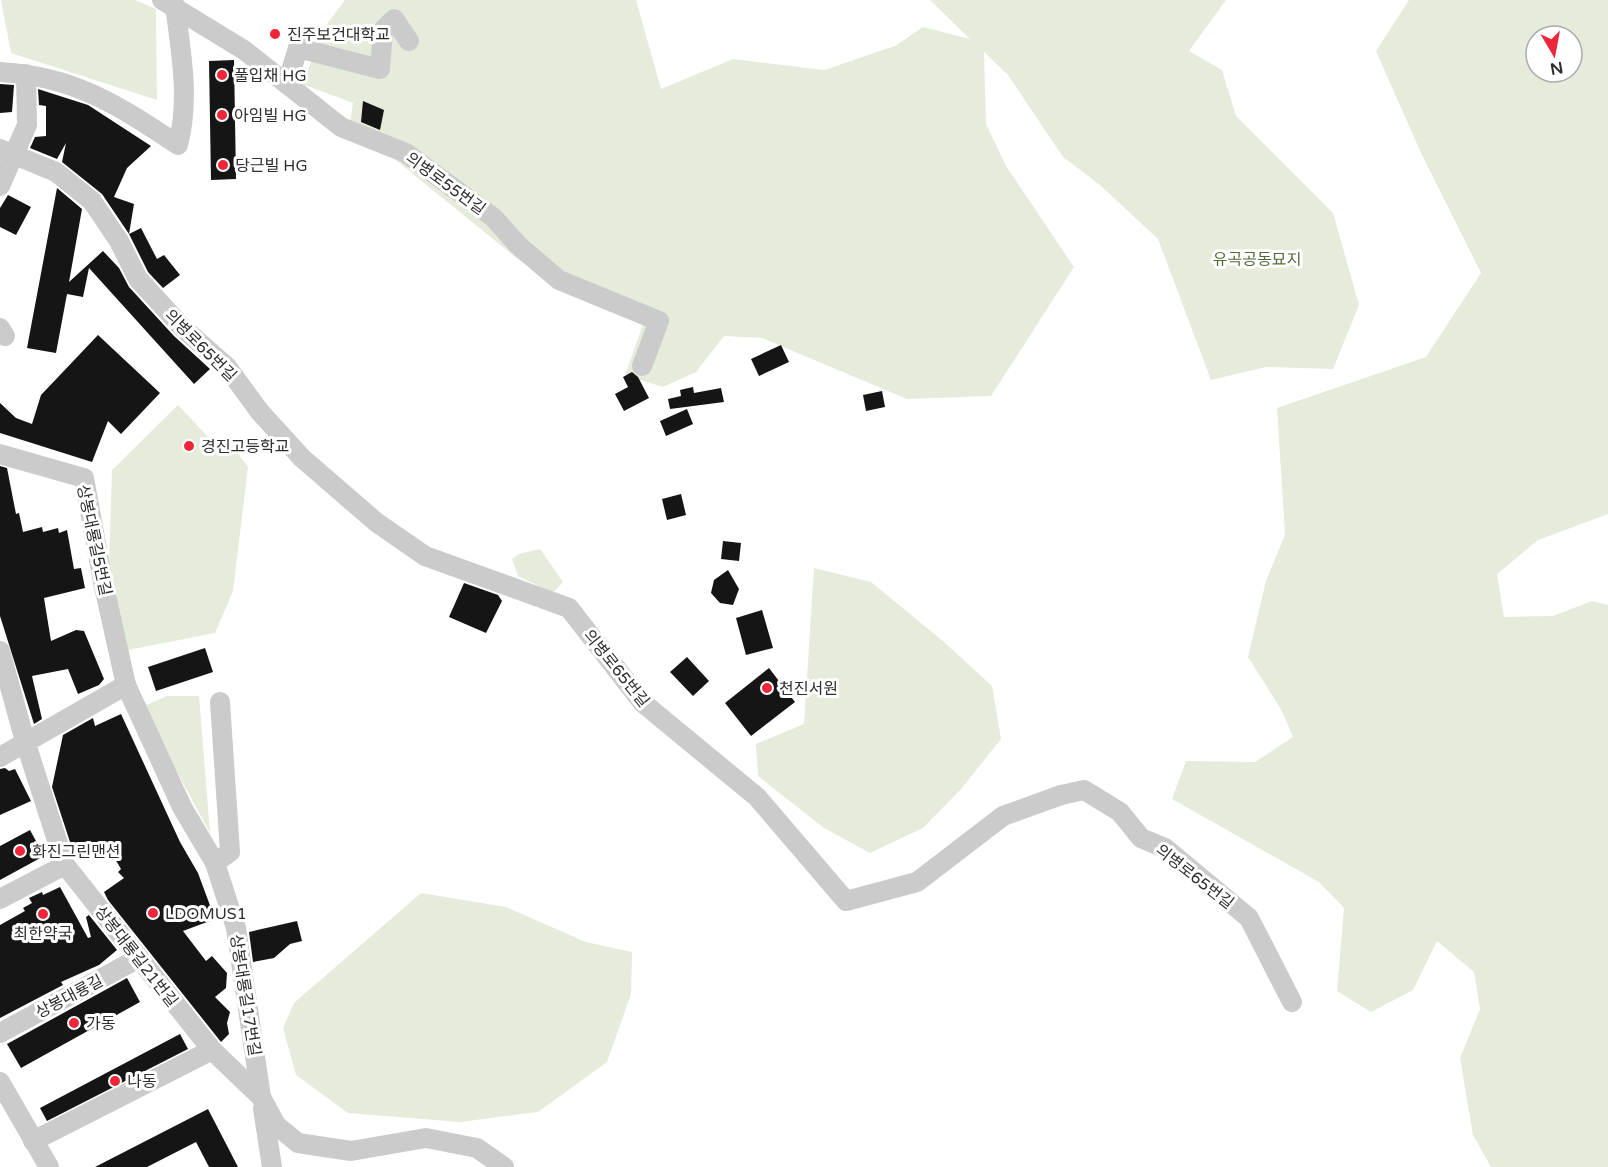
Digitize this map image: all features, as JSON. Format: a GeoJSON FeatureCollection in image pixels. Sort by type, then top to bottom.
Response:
{"type":"FeatureCollection","features":[{"type":"Feature","properties":{"kind":"street"},"geometry":{"type":"LineString","coordinates":[[0,72],[45,76],[102,98],[178,145],[181,132],[184,70],[168,3]]}},
{"type":"Feature","properties":{"kind":"street","name":"의병로55번길"},"geometry":{"type":"LineString","coordinates":[[168,3],[244,50],[341,127],[406,153],[494,218],[518,245],[559,280],[659,321],[642,366]]}},
{"type":"Feature","properties":{"kind":"street"},"geometry":{"type":"LineString","coordinates":[[287,84],[298,48],[380,69],[383,30],[394,19],[410,41]]}},
{"type":"Feature","properties":{"kind":"street"},"geometry":{"type":"LineString","coordinates":[[0,186],[6,152],[27,125],[26,74]]}},
{"type":"Feature","properties":{"kind":"street","name":"의병로65번길"},"geometry":{"type":"LineString","coordinates":[[6,152],[56,172],[92,201],[119,240],[138,279],[183,328],[227,367],[260,412],[302,458],[376,522],[425,556],[569,608],[643,703],[757,797],[846,901],[917,882],[1003,816],[1061,795],[1084,790],[1120,812],[1141,838],[1165,848],[1249,918],[1292,1002]]}},
{"type":"Feature","properties":{"kind":"street","name":"상봉대룡길5번길"},"geometry":{"type":"LineString","coordinates":[[0,454],[84,478],[103,582],[126,685]]}},
{"type":"Feature","properties":{"kind":"street"},"geometry":{"type":"LineString","coordinates":[[0,651],[25,741],[65,865],[0,899]]}},
{"type":"Feature","properties":{"kind":"street"},"geometry":{"type":"LineString","coordinates":[[0,757],[126,685]]}},
{"type":"Feature","properties":{"kind":"street","name":"상봉대룡길17번길"},"geometry":{"type":"LineString","coordinates":[[126,685],[182,807],[215,864],[236,928],[261,1097],[276,1125],[298,1143],[351,1151],[426,1138],[477,1148],[504,1167]]}},
{"type":"Feature","properties":{"kind":"street"},"geometry":{"type":"LineString","coordinates":[[215,864],[230,852],[220,702]]}},
{"type":"Feature","properties":{"kind":"street","name":"상봉대룡길21번길"},"geometry":{"type":"LineString","coordinates":[[65,865],[212,1050],[261,1097]]}},
{"type":"Feature","properties":{"kind":"street","name":"상봉대룡길"},"geometry":{"type":"LineString","coordinates":[[0,1034],[139,958]]}},
{"type":"Feature","properties":{"kind":"street"},"geometry":{"type":"LineString","coordinates":[[33,1141],[212,1050]]}},
{"type":"Feature","properties":{"kind":"street"},"geometry":{"type":"LineString","coordinates":[[0,1082],[49,1167]]}},
{"type":"Feature","properties":{"kind":"street"},"geometry":{"type":"LineString","coordinates":[[261,1097],[272,1167]]}},
{"type":"Feature","properties":{"kind":"green space"},"geometry":{"type":"Polygon","coordinates":[[[1,0],[135,0],[156,9],[157,100],[11,53],[1,0]]]}},
{"type":"Feature","properties":{"kind":"green space","name":"유곡공동묘지"},"geometry":{"type":"Polygon","coordinates":[[[345,0],[636,0],[661,89],[733,59],[824,70],[895,46],[923,27],[970,39],[930,0],[1226,0],[1189,51],[1222,70],[1236,116],[1333,213],[1359,305],[1333,369],[1266,367],[1211,380],[1158,239],[1100,185],[1063,157],[1008,75],[984,52],[986,124],[1006,166],[1074,267],[991,396],[907,399],[762,338],[724,336],[696,372],[663,387],[625,375],[645,319],[519,260],[350,123],[353,103],[302,84],[327,24],[345,0]]]}},
{"type":"Feature","properties":{"kind":"green space"},"geometry":{"type":"Polygon","coordinates":[[[1409,0],[1608,0],[1608,514],[1538,540],[1497,574],[1504,617],[1553,616],[1592,601],[1608,605],[1608,1167],[1491,1167],[1473,1135],[1460,1058],[1480,1009],[1474,972],[1437,941],[1413,990],[1371,1012],[1337,991],[1344,908],[1319,882],[1172,799],[1186,761],[1255,762],[1293,737],[1282,711],[1248,657],[1266,581],[1285,535],[1277,408],[1426,357],[1481,273],[1421,153],[1376,51],[1409,0]]]}},
{"type":"Feature","properties":{"kind":"green space"},"geometry":{"type":"Polygon","coordinates":[[[178,405],[211,440],[228,440],[248,467],[233,591],[215,633],[128,650],[109,565],[112,470],[178,405]]]}},
{"type":"Feature","properties":{"kind":"green space"},"geometry":{"type":"Polygon","coordinates":[[[540,549],[563,582],[553,593],[518,576],[512,559],[519,554],[540,549]]]}},
{"type":"Feature","properties":{"kind":"green space"},"geometry":{"type":"Polygon","coordinates":[[[814,568],[871,582],[944,642],[992,686],[1001,739],[961,789],[923,828],[870,853],[824,828],[758,776],[756,744],[804,724],[814,568]]]}},
{"type":"Feature","properties":{"kind":"green space"},"geometry":{"type":"Polygon","coordinates":[[[167,696],[199,696],[210,833],[142,707],[167,696]]]}},
{"type":"Feature","properties":{"kind":"green space"},"geometry":{"type":"Polygon","coordinates":[[[421,893],[506,907],[586,942],[632,952],[631,994],[607,1062],[538,1112],[460,1122],[348,1113],[296,1075],[283,1028],[294,1003],[421,893]]]}},
{"type":"Feature","properties":{"kind":"building"},"geometry":{"type":"Polygon","coordinates":[[[234,60],[236,179],[211,180],[209,61],[234,60]]]}},
{"type":"Feature","properties":{"kind":"building"},"geometry":{"type":"Polygon","coordinates":[[[0,84],[14,85],[12,112],[0,113],[0,84]]]}},
{"type":"Feature","properties":{"kind":"building"},"geometry":{"type":"Polygon","coordinates":[[[38,89],[88,105],[151,146],[127,168],[114,197],[134,204],[129,234],[102,194],[62,162],[66,143],[57,159],[30,148],[35,137],[46,136],[46,106],[39,105],[38,89]]]}},
{"type":"Feature","properties":{"kind":"building"},"geometry":{"type":"Polygon","coordinates":[[[363,101],[384,110],[380,130],[361,122],[363,101]]]}},
{"type":"Feature","properties":{"kind":"building"},"geometry":{"type":"Polygon","coordinates":[[[57,188],[82,209],[69,282],[103,251],[119,268],[129,287],[174,336],[210,369],[194,384],[89,268],[83,297],[67,294],[56,353],[27,348],[57,188]]]}},
{"type":"Feature","properties":{"kind":"building"},"geometry":{"type":"Polygon","coordinates":[[[8,195],[31,207],[16,235],[0,227],[0,208],[8,195]]]}},
{"type":"Feature","properties":{"kind":"building"},"geometry":{"type":"Polygon","coordinates":[[[141,228],[157,259],[164,255],[180,275],[163,288],[148,272],[129,234],[141,228]]]}},
{"type":"Feature","properties":{"kind":"building"},"geometry":{"type":"Polygon","coordinates":[[[98,335],[160,393],[121,434],[108,421],[92,462],[0,433],[0,403],[16,418],[32,424],[41,395],[98,335]]]}},
{"type":"Feature","properties":{"kind":"building"},"geometry":{"type":"Polygon","coordinates":[[[781,345],[789,362],[759,376],[751,359],[781,345]]]}},
{"type":"Feature","properties":{"kind":"building"},"geometry":{"type":"Polygon","coordinates":[[[632,372],[638,377],[649,398],[624,411],[615,394],[628,387],[623,377],[632,372]]]}},
{"type":"Feature","properties":{"kind":"building"},"geometry":{"type":"Polygon","coordinates":[[[693,387],[694,393],[721,388],[724,402],[670,409],[668,399],[681,396],[680,390],[693,387]]]}},
{"type":"Feature","properties":{"kind":"building"},"geometry":{"type":"Polygon","coordinates":[[[882,391],[885,407],[866,411],[863,395],[882,391]]]}},
{"type":"Feature","properties":{"kind":"building"},"geometry":{"type":"Polygon","coordinates":[[[687,409],[693,424],[666,436],[660,421],[687,409]]]}},
{"type":"Feature","properties":{"kind":"building"},"geometry":{"type":"Polygon","coordinates":[[[0,466],[7,468],[16,514],[19,513],[23,532],[42,527],[43,532],[58,528],[59,533],[67,530],[74,569],[81,568],[85,588],[44,598],[51,641],[76,630],[84,631],[104,679],[99,685],[78,694],[68,669],[32,676],[42,719],[34,724],[0,616],[0,466]]]}},
{"type":"Feature","properties":{"kind":"building"},"geometry":{"type":"Polygon","coordinates":[[[681,494],[686,515],[667,520],[662,499],[681,494]]]}},
{"type":"Feature","properties":{"kind":"building"},"geometry":{"type":"Polygon","coordinates":[[[723,541],[741,543],[739,561],[721,559],[723,541]]]}},
{"type":"Feature","properties":{"kind":"building"},"geometry":{"type":"Polygon","coordinates":[[[728,570],[739,589],[733,605],[720,603],[711,593],[714,580],[728,570]]]}},
{"type":"Feature","properties":{"kind":"building"},"geometry":{"type":"Polygon","coordinates":[[[464,583],[498,595],[502,601],[486,633],[449,617],[464,583]]]}},
{"type":"Feature","properties":{"kind":"building"},"geometry":{"type":"Polygon","coordinates":[[[762,610],[773,648],[746,655],[736,618],[762,610]]]}},
{"type":"Feature","properties":{"kind":"building"},"geometry":{"type":"Polygon","coordinates":[[[205,648],[213,672],[156,691],[148,667],[205,648]]]}},
{"type":"Feature","properties":{"kind":"building"},"geometry":{"type":"Polygon","coordinates":[[[687,657],[709,681],[693,696],[670,672],[687,657]]]}},
{"type":"Feature","properties":{"kind":"building"},"geometry":{"type":"Polygon","coordinates":[[[769,668],[795,702],[751,736],[725,703],[769,668]]]}},
{"type":"Feature","properties":{"kind":"building"},"geometry":{"type":"Polygon","coordinates":[[[121,714],[180,842],[198,873],[215,919],[183,931],[206,961],[212,956],[227,973],[226,988],[215,997],[230,1012],[227,1023],[229,1034],[221,1042],[108,900],[104,892],[124,878],[118,872],[121,869],[105,842],[82,859],[70,842],[52,787],[63,735],[93,718],[95,726],[121,714]]]}},
{"type":"Feature","properties":{"kind":"building"},"geometry":{"type":"Polygon","coordinates":[[[5,768],[9,771],[15,769],[31,801],[0,815],[0,769],[5,768]]]}},
{"type":"Feature","properties":{"kind":"building","name":"화진그린맨션"},"geometry":{"type":"Polygon","coordinates":[[[30,830],[44,856],[0,880],[0,846],[30,830]]]}},
{"type":"Feature","properties":{"kind":"building"},"geometry":{"type":"Polygon","coordinates":[[[60,887],[88,938],[91,937],[86,917],[89,915],[117,950],[99,965],[61,982],[63,985],[0,1018],[0,925],[25,911],[23,908],[32,903],[29,898],[42,892],[43,895],[60,887]]]}},
{"type":"Feature","properties":{"kind":"building"},"geometry":{"type":"Polygon","coordinates":[[[297,921],[302,941],[290,944],[274,958],[253,962],[249,932],[297,921]]]}},
{"type":"Feature","properties":{"kind":"building","name":"가동"},"geometry":{"type":"Polygon","coordinates":[[[127,978],[140,1002],[21,1068],[7,1044],[127,978]]]}},
{"type":"Feature","properties":{"kind":"building","name":"나동"},"geometry":{"type":"Polygon","coordinates":[[[180,1034],[188,1049],[47,1121],[40,1108],[180,1034]]]}},
{"type":"Feature","properties":{"kind":"building"},"geometry":{"type":"Polygon","coordinates":[[[208,1109],[238,1167],[209,1167],[196,1142],[147,1167],[95,1167],[208,1109]]]}},
{"type":"Feature","properties":{"kind":"place","name":"진주보건대학교"},"geometry":{"type":"Point","coordinates":[275,34]}},
{"type":"Feature","properties":{"kind":"place","name":"풀입채 HG"},"geometry":{"type":"Point","coordinates":[222,75]}},
{"type":"Feature","properties":{"kind":"place","name":"아임빌 HG"},"geometry":{"type":"Point","coordinates":[222,115]}},
{"type":"Feature","properties":{"kind":"place","name":"당근빌 HG"},"geometry":{"type":"Point","coordinates":[223,165]}},
{"type":"Feature","properties":{"kind":"place","name":"경진고등학교"},"geometry":{"type":"Point","coordinates":[189,446]}},
{"type":"Feature","properties":{"kind":"place","name":"천진서원"},"geometry":{"type":"Point","coordinates":[767,688]}},
{"type":"Feature","properties":{"kind":"place","name":"화진그린맨션"},"geometry":{"type":"Point","coordinates":[20,851]}},
{"type":"Feature","properties":{"kind":"place","name":"LDOMUS1"},"geometry":{"type":"Point","coordinates":[153,913]}},
{"type":"Feature","properties":{"kind":"place","name":"최한약국"},"geometry":{"type":"Point","coordinates":[43,914]}},
{"type":"Feature","properties":{"kind":"place","name":"가동"},"geometry":{"type":"Point","coordinates":[74,1023]}},
{"type":"Feature","properties":{"kind":"place","name":"나동"},"geometry":{"type":"Point","coordinates":[115,1081]}}]}
